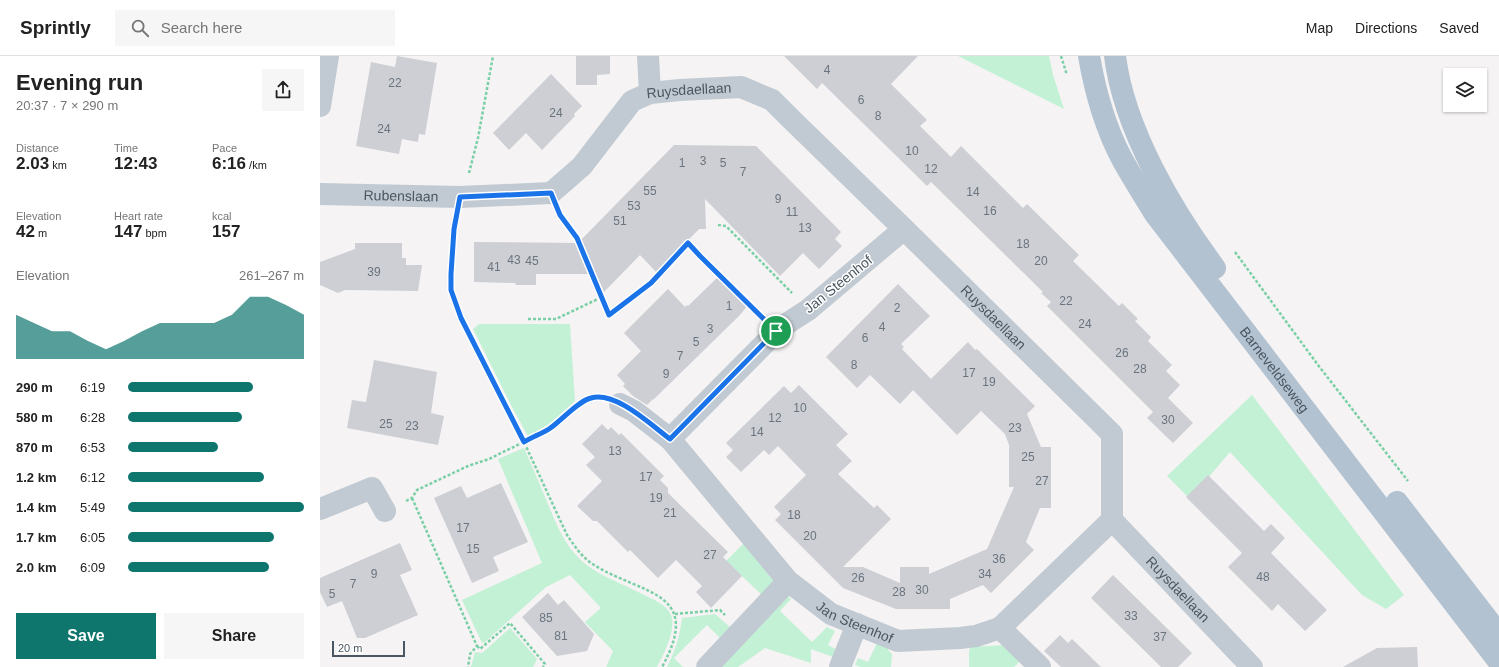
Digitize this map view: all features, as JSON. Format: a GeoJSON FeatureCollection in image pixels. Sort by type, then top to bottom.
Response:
{"type":"FeatureCollection","features":[{"type":"Feature","properties":{"kind":"main road","name":"Barneveldseweg"},"geometry":{"type":"LineString","coordinates":[[1089,56],[1098,98],[1105,120],[1121,157],[1155,214],[1499,662]]}},
{"type":"Feature","properties":{"kind":"main road","name":"Barneveldseweg"},"geometry":{"type":"LineString","coordinates":[[1115,56],[1126,103],[1146,156],[1186,228],[1258,324],[1499,634]]}},
{"type":"Feature","properties":{"kind":"street"},"geometry":{"type":"LineString","coordinates":[[320,106],[328,56]]}},
{"type":"Feature","properties":{"kind":"street"},"geometry":{"type":"LineString","coordinates":[[551,193],[582,166],[641,97],[648,56]]}},
{"type":"Feature","properties":{"kind":"street","name":"Ruysdaellaan"},"geometry":{"type":"LineString","coordinates":[[641,97],[680,90],[741,88],[772,100],[1112,434],[1112,520],[1252,667]]}},
{"type":"Feature","properties":{"kind":"street","name":"Rubenslaan"},"geometry":{"type":"LineString","coordinates":[[320,194],[460,197],[551,193]]}},
{"type":"Feature","properties":{"kind":"street","name":"Jan Steenhof"},"geometry":{"type":"LineString","coordinates":[[670,439],[776,331],[808,310],[904,229]]}},
{"type":"Feature","properties":{"kind":"street","name":"Jan Steenhof"},"geometry":{"type":"LineString","coordinates":[[620,404],[634,411],[670,439],[788,581],[831,614],[898,641],[976,636],[1000,628],[1112,520]]}},
{"type":"Feature","properties":{"kind":"street"},"geometry":{"type":"LineString","coordinates":[[320,509],[372,488],[385,511]]}},
{"type":"Feature","properties":{"kind":"street"},"geometry":{"type":"LineString","coordinates":[[707,667],[788,581]]}},
{"type":"Feature","properties":{"kind":"street"},"geometry":{"type":"LineString","coordinates":[[840,667],[857,624]]}},
{"type":"Feature","properties":{"kind":"street"},"geometry":{"type":"LineString","coordinates":[[1000,628],[1040,667]]}},
{"type":"Feature","properties":{"kind":"path"},"geometry":{"type":"LineString","coordinates":[[493,56],[478,138],[460,197],[454,229],[451,290],[461,318],[524,442],[567,535],[582,555],[590,562],[664,600],[672,608],[675,614],[676,630],[673,644],[662,667]]}},
{"type":"Feature","properties":{"kind":"path"},"geometry":{"type":"LineString","coordinates":[[1061,56],[1064,67]]}},
{"type":"Feature","properties":{"kind":"path"},"geometry":{"type":"LineString","coordinates":[[551,193],[560,215],[577,238],[609,315],[651,283],[688,243],[776,331]]}},
{"type":"Feature","properties":{"kind":"path"},"geometry":{"type":"LineString","coordinates":[[718,225],[726,226],[808,310]]}},
{"type":"Feature","properties":{"kind":"path"},"geometry":{"type":"LineString","coordinates":[[1230,246],[1410,484]]}},
{"type":"Feature","properties":{"kind":"path"},"geometry":{"type":"LineString","coordinates":[[528,319],[556,319],[602,297]]}},
{"type":"Feature","properties":{"kind":"path"},"geometry":{"type":"LineString","coordinates":[[385,511],[412,498],[417,490],[524,442],[549,429],[583,401],[591,397],[610,399],[620,404]]}},
{"type":"Feature","properties":{"kind":"path"},"geometry":{"type":"LineString","coordinates":[[412,498],[477,646]]}},
{"type":"Feature","properties":{"kind":"path"},"geometry":{"type":"LineString","coordinates":[[675,614],[720,610],[742,630]]}},
{"type":"Feature","properties":{"kind":"path"},"geometry":{"type":"LineString","coordinates":[[477,646],[480,648],[510,624],[545,664],[543,667]]}},
{"type":"Feature","properties":{"kind":"path"},"geometry":{"type":"LineString","coordinates":[[468,667],[470,654],[477,646]]}},
{"type":"Feature","properties":{"kind":"green space"},"geometry":{"type":"Polygon","coordinates":[[[958,56],[1049,56],[1053,75],[1064,109],[958,56]]]}},
{"type":"Feature","properties":{"kind":"green space"},"geometry":{"type":"Polygon","coordinates":[[[479,324],[570,324],[575,401],[551,423],[529,438],[473,329],[479,324]]]}},
{"type":"Feature","properties":{"kind":"green space"},"geometry":{"type":"Polygon","coordinates":[[[1252,395],[1404,595],[1386,609],[1362,595],[1230,452],[1190,499],[1167,476],[1252,395]]]}},
{"type":"Feature","properties":{"kind":"green space"},"geometry":{"type":"Polygon","coordinates":[[[524,448],[559,530],[575,554],[598,572],[658,602],[670,613],[672,619],[671,633],[657,667],[606,667],[613,651],[585,622],[601,608],[570,575],[546,587],[485,642],[482,643],[462,600],[542,563],[498,459],[524,448]]]}},
{"type":"Feature","properties":{"kind":"green space"},"geometry":{"type":"Polygon","coordinates":[[[744,543],[774,581],[762,595],[726,561],[744,543]]]}},
{"type":"Feature","properties":{"kind":"green space"},"geometry":{"type":"Polygon","coordinates":[[[788,596],[791,599],[780,611],[812,642],[827,627],[835,631],[828,645],[836,649],[833,657],[811,649],[811,663],[765,648],[738,667],[718,667],[788,596]]]}},
{"type":"Feature","properties":{"kind":"green space"},"geometry":{"type":"Polygon","coordinates":[[[715,614],[730,627],[720,638],[707,625],[674,658],[683,667],[667,667],[677,643],[682,618],[715,614]]]}},
{"type":"Feature","properties":{"kind":"green space"},"geometry":{"type":"Polygon","coordinates":[[[510,628],[537,659],[533,667],[471,667],[475,652],[482,653],[510,628]]]}},
{"type":"Feature","properties":{"kind":"green space"},"geometry":{"type":"Polygon","coordinates":[[[877,643],[889,648],[888,650],[892,654],[891,667],[861,667],[855,665],[858,658],[868,662],[877,643]]]}},
{"type":"Feature","properties":{"kind":"green space"},"geometry":{"type":"Polygon","coordinates":[[[1007,645],[1021,660],[1014,667],[969,667],[969,650],[971,647],[1007,645]]]}},
{"type":"Feature","properties":{"kind":"building"},"geometry":{"type":"Polygon","coordinates":[[[397,56],[437,63],[425,135],[419,134],[418,142],[402,139],[399,154],[356,146],[371,62],[395,67],[397,56]]]}},
{"type":"Feature","properties":{"kind":"building"},"geometry":{"type":"Polygon","coordinates":[[[576,56],[610,56],[610,74],[597,75],[597,85],[576,85],[576,56]]]}},
{"type":"Feature","properties":{"kind":"building"},"geometry":{"type":"Polygon","coordinates":[[[784,56],[918,56],[891,84],[927,120],[920,126],[951,157],[961,146],[1023,208],[1027,204],[1079,255],[1073,261],[1119,306],[1122,303],[1138,319],[1135,321],[1151,337],[1148,341],[1172,365],[1166,371],[1180,385],[1168,398],[1193,423],[1173,443],[1147,418],[1153,412],[1047,306],[1051,302],[1041,293],[1043,292],[931,182],[927,186],[822,83],[817,89],[784,56]]]}},
{"type":"Feature","properties":{"kind":"building"},"geometry":{"type":"Polygon","coordinates":[[[551,74],[582,106],[574,114],[575,116],[542,150],[526,133],[509,150],[493,133],[551,74]]]}},
{"type":"Feature","properties":{"kind":"building"},"geometry":{"type":"Polygon","coordinates":[[[674,145],[756,146],[841,232],[835,239],[842,246],[819,269],[803,253],[780,276],[705,199],[706,229],[699,229],[657,273],[640,255],[604,292],[596,274],[536,274],[536,285],[474,282],[474,242],[578,243],[674,145]]]}},
{"type":"Feature","properties":{"kind":"building"},"geometry":{"type":"Polygon","coordinates":[[[355,243],[402,243],[402,258],[406,258],[406,265],[422,265],[418,291],[345,290],[338,293],[320,285],[320,262],[355,249],[355,243]]]}},
{"type":"Feature","properties":{"kind":"building"},"geometry":{"type":"Polygon","coordinates":[[[718,277],[747,306],[740,315],[647,405],[633,396],[623,386],[625,384],[617,375],[641,351],[624,333],[668,289],[685,307],[687,305],[688,306],[718,277]]]}},
{"type":"Feature","properties":{"kind":"building"},"geometry":{"type":"Polygon","coordinates":[[[898,284],[930,316],[901,344],[904,347],[902,349],[931,379],[968,342],[1035,406],[1027,414],[1041,447],[1051,447],[1051,508],[1040,508],[1026,542],[1034,550],[991,593],[983,585],[950,599],[950,609],[896,609],[843,588],[775,520],[781,514],[774,507],[806,475],[778,446],[769,455],[764,450],[741,472],[726,457],[733,450],[726,443],[784,386],[791,393],[799,385],[848,434],[836,445],[852,461],[838,474],[874,508],[877,505],[891,519],[843,567],[863,567],[900,583],[900,567],[929,567],[929,574],[987,549],[1014,487],[1009,487],[1009,445],[1005,434],[981,411],[957,435],[913,390],[900,404],[870,375],[857,388],[826,357],[898,284]]]}},
{"type":"Feature","properties":{"kind":"building"},"geometry":{"type":"Polygon","coordinates":[[[374,360],[437,372],[431,413],[444,416],[438,445],[347,428],[352,400],[366,402],[374,360]]]}},
{"type":"Feature","properties":{"kind":"building"},"geometry":{"type":"Polygon","coordinates":[[[602,424],[608,430],[611,427],[619,435],[621,433],[664,476],[660,480],[668,488],[668,493],[728,552],[723,557],[742,576],[711,608],[696,592],[702,586],[676,560],[658,578],[630,550],[628,552],[597,521],[593,521],[577,506],[602,481],[586,465],[595,457],[582,444],[602,424]]]}},
{"type":"Feature","properties":{"kind":"building"},"geometry":{"type":"Polygon","coordinates":[[[1208,475],[1264,531],[1271,524],[1285,538],[1271,553],[1327,610],[1305,631],[1278,604],[1272,611],[1228,567],[1242,553],[1186,497],[1208,475]]]}},
{"type":"Feature","properties":{"kind":"building"},"geometry":{"type":"Polygon","coordinates":[[[501,483],[528,542],[493,557],[499,571],[472,583],[434,498],[461,486],[467,498],[501,483]]]}},
{"type":"Feature","properties":{"kind":"building"},"geometry":{"type":"Polygon","coordinates":[[[400,543],[412,570],[400,575],[418,615],[365,638],[357,638],[342,601],[327,607],[320,592],[320,578],[400,543]]]}},
{"type":"Feature","properties":{"kind":"building"},"geometry":{"type":"Polygon","coordinates":[[[1113,575],[1192,653],[1178,667],[1161,667],[1091,598],[1113,575]]]}},
{"type":"Feature","properties":{"kind":"building"},"geometry":{"type":"Polygon","coordinates":[[[548,593],[558,605],[564,600],[594,634],[587,651],[557,656],[522,617],[548,593]]]}},
{"type":"Feature","properties":{"kind":"building"},"geometry":{"type":"Polygon","coordinates":[[[1060,635],[1068,643],[1072,639],[1101,667],[1061,667],[1044,651],[1060,635]]]}},
{"type":"Feature","properties":{"kind":"building"},"geometry":{"type":"Polygon","coordinates":[[[1417,647],[1418,667],[1343,667],[1377,648],[1417,647]]]}},
{"type":"Feature","properties":{"kind":"route"},"geometry":{"type":"LineString","coordinates":[[551,193],[560,215],[577,238],[609,315],[651,283],[688,243],[776,331],[670,439],[634,411],[610,399],[591,397],[583,401],[549,429],[524,442],[461,318],[451,290],[454,229],[460,197],[551,193]]}}]}
